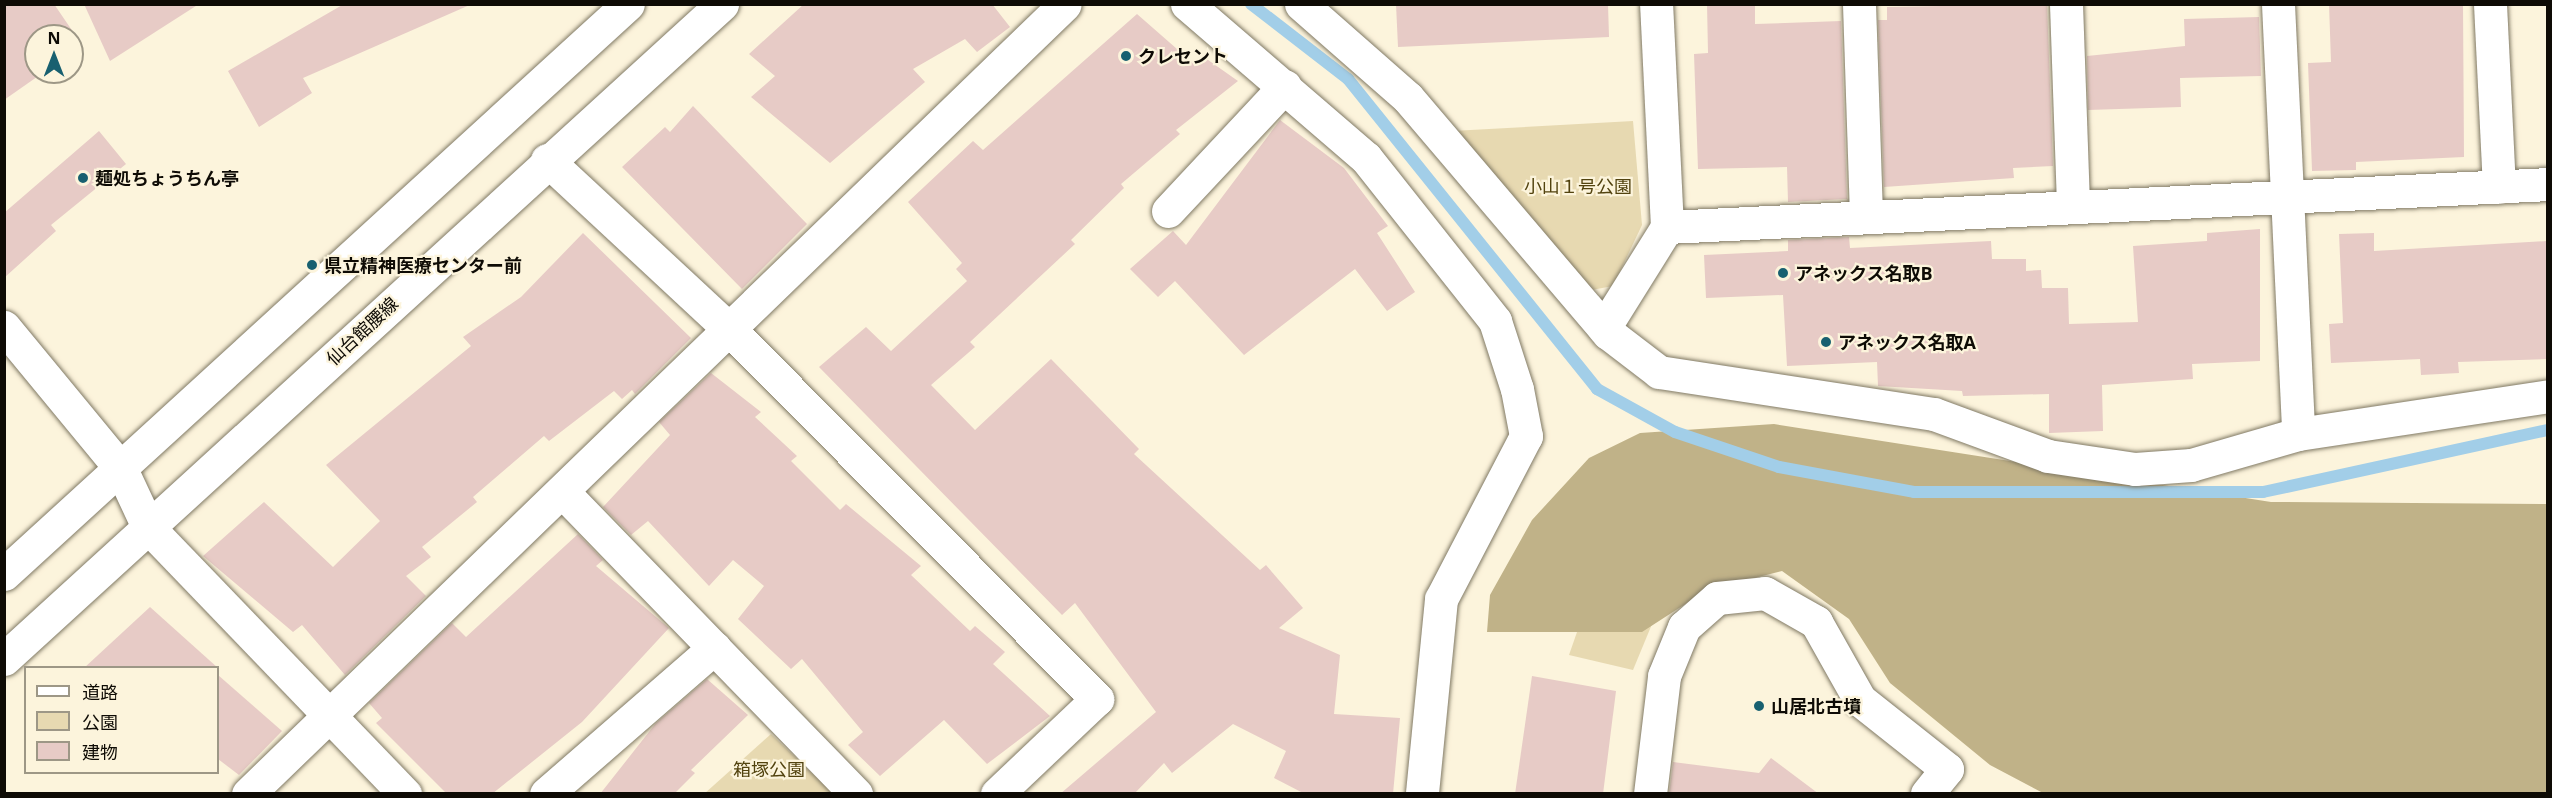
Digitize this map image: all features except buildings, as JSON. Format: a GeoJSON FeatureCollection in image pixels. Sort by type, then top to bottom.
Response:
{"type":"FeatureCollection","features":[{"type":"Feature","properties":{"kind":"street"},"geometry":{"type":"LineString","coordinates":[[4,574],[628,4]]}},
{"type":"Feature","properties":{"kind":"street","name":"仙台館腰線"},"geometry":{"type":"LineString","coordinates":[[4,659],[547,160],[722,4]]}},
{"type":"Feature","properties":{"kind":"street"},"geometry":{"type":"LineString","coordinates":[[248,794],[732,332],[1065,4]]}},
{"type":"Feature","properties":{"kind":"street"},"geometry":{"type":"LineString","coordinates":[[1187,4],[1366,158],[1495,321],[1526,436],[1441,599],[1422,794]]}},
{"type":"Feature","properties":{"kind":"street"},"geometry":{"type":"LineString","coordinates":[[1301,4],[1408,98],[1604,328],[1659,372],[1934,414],[2048,456],[2135,469],[2191,465],[2298,434],[2547,396]]}},
{"type":"Feature","properties":{"kind":"street"},"geometry":{"type":"LineString","coordinates":[[1604,328],[1667,227],[1656,4]]}},
{"type":"Feature","properties":{"kind":"street"},"geometry":{"type":"LineString","coordinates":[[1859,4],[1866,216]]}},
{"type":"Feature","properties":{"kind":"street"},"geometry":{"type":"LineString","coordinates":[[2066,4],[2073,204]]}},
{"type":"Feature","properties":{"kind":"street"},"geometry":{"type":"LineString","coordinates":[[2278,4],[2298,434]]}},
{"type":"Feature","properties":{"kind":"street"},"geometry":{"type":"LineString","coordinates":[[2490,4],[2499,187]]}},
{"type":"Feature","properties":{"kind":"street"},"geometry":{"type":"LineString","coordinates":[[1168,211],[1285,86]]}},
{"type":"Feature","properties":{"kind":"street"},"geometry":{"type":"LineString","coordinates":[[547,160],[732,332],[1097,699],[997,794]]}},
{"type":"Feature","properties":{"kind":"street"},"geometry":{"type":"LineString","coordinates":[[1667,227],[2073,204],[2286,197],[2547,184]]}},
{"type":"Feature","properties":{"kind":"street"},"geometry":{"type":"LineString","coordinates":[[4,327],[121,469],[148,527],[327,717],[405,794]]}},
{"type":"Feature","properties":{"kind":"street"},"geometry":{"type":"LineString","coordinates":[[563,492],[856,794]]}},
{"type":"Feature","properties":{"kind":"street"},"geometry":{"type":"LineString","coordinates":[[1650,794],[1664,676],[1684,627],[1717,598],[1765,593],[1816,622],[1860,700],[1947,768],[1927,794]]}},
{"type":"Feature","properties":{"kind":"street"},"geometry":{"type":"LineString","coordinates":[[546,794],[714,648]]}},
{"type":"Feature","properties":{"kind":"green space","name":"小山１号公園"},"geometry":{"type":"Polygon","coordinates":[[[1633,121],[1642,225],[1613,286],[1586,291],[1452,131],[1633,121]]]}},
{"type":"Feature","properties":{"kind":"green space"},"geometry":{"type":"Polygon","coordinates":[[[1584,612],[1657,612],[1633,670],[1569,655],[1584,612]]]}},
{"type":"Feature","properties":{"kind":"green space","name":"箱塚公園"},"geometry":{"type":"Polygon","coordinates":[[[771,734],[833,793],[704,794],[771,734]]]}},
{"type":"Feature","properties":{"kind":"shaded area"},"geometry":{"type":"Polygon","coordinates":[[[1774,424],[2271,502],[2547,504],[2547,793],[2043,793],[1990,765],[1890,683],[1849,619],[1782,571],[1707,590],[1642,632],[1487,632],[1490,595],[1532,520],[1589,458],[1640,433],[1774,424]]]}},
{"type":"Feature","properties":{"kind":"waterway"},"geometry":{"type":"LineString","coordinates":[[1251,4],[1348,79],[1597,389],[1675,432],[1779,467],[1914,492],[2263,492],[2548,430]]}},
{"type":"Feature","properties":{"kind":"place","name":"クレセント"},"geometry":{"type":"Point","coordinates":[1126,56]}},
{"type":"Feature","properties":{"kind":"place","name":"麺処ちょうちん亭"},"geometry":{"type":"Point","coordinates":[83,178]}},
{"type":"Feature","properties":{"kind":"place","name":"県立精神医療センター前"},"geometry":{"type":"Point","coordinates":[312,265]}},
{"type":"Feature","properties":{"kind":"place","name":"アネックス名取B"},"geometry":{"type":"Point","coordinates":[1783,273]}},
{"type":"Feature","properties":{"kind":"place","name":"アネックス名取A"},"geometry":{"type":"Point","coordinates":[1826,342]}},
{"type":"Feature","properties":{"kind":"place","name":"山居北古墳"},"geometry":{"type":"Point","coordinates":[1759,706]}}]}
